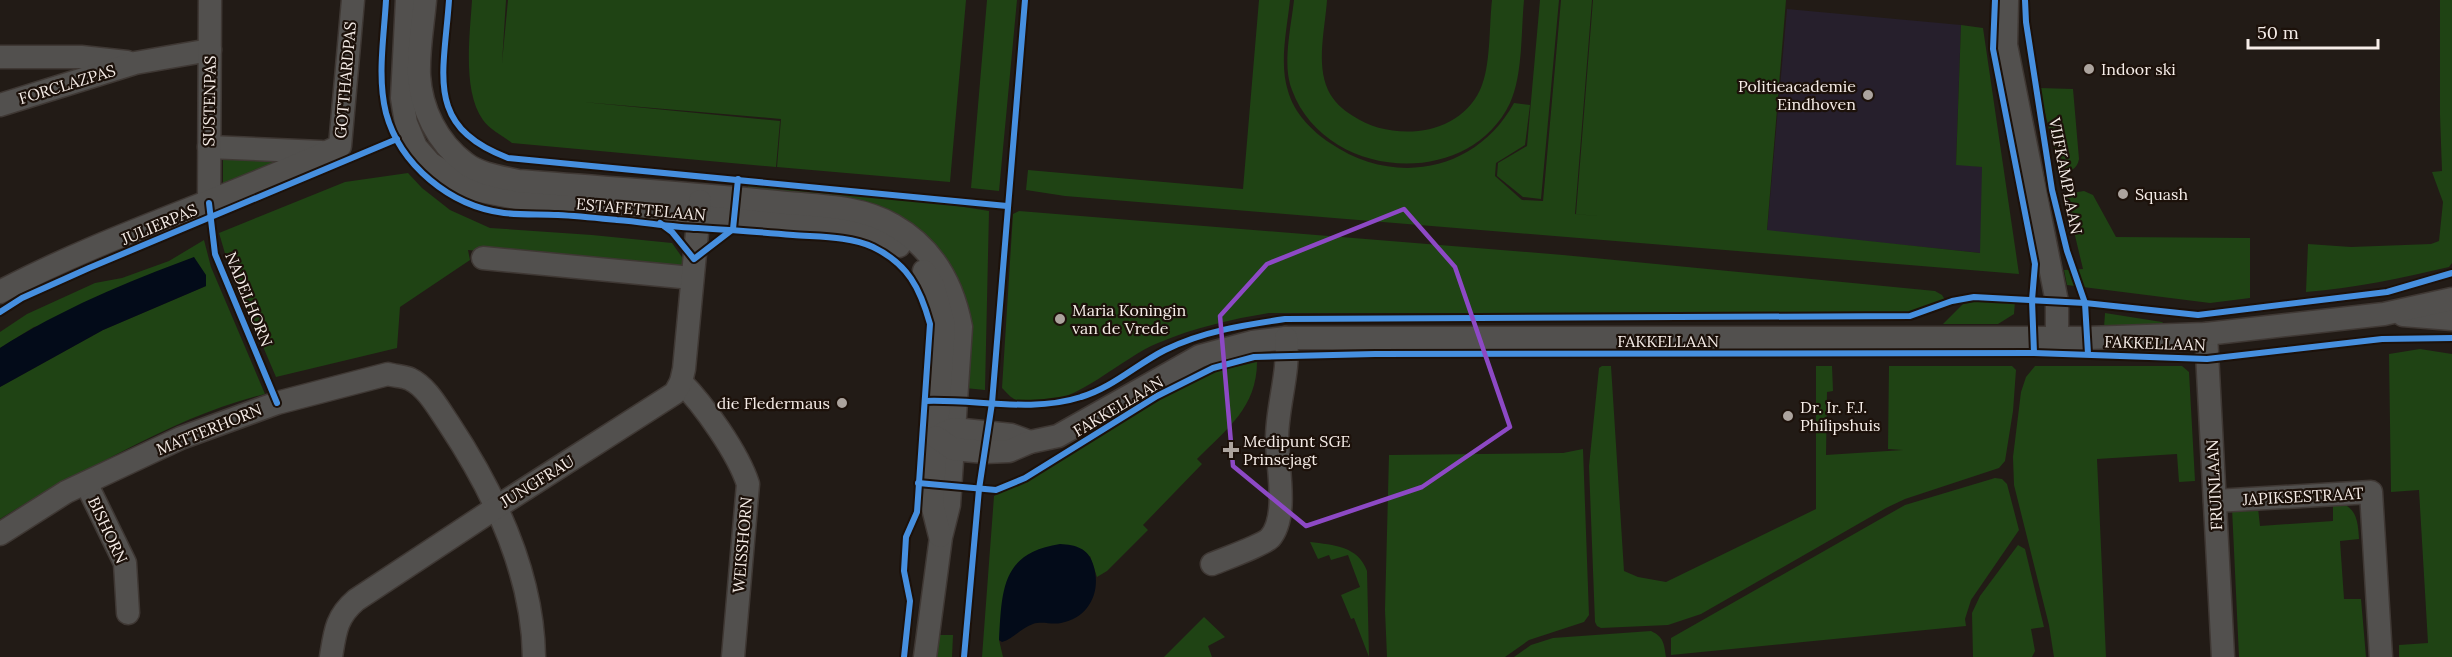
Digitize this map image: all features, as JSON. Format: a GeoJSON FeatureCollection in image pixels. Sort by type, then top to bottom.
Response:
{"type":"FeatureCollection","features":[{"type":"Feature","properties":{"kind":"street","name":"SUSTENPAS"},"geometry":{"type":"LineString","coordinates":[[209,203],[210,0]]}},
{"type":"Feature","properties":{"kind":"street","name":"GOTTHARDPAS"},"geometry":{"type":"LineString","coordinates":[[209,203],[340,146],[353,0]]}},
{"type":"Feature","properties":{"kind":"street","name":"ESTAFETTELAAN"},"geometry":{"type":"LineString","coordinates":[[407,0],[402,98],[406,123],[416,147],[430,163],[471,189],[491,194],[699,205]]}},
{"type":"Feature","properties":{"kind":"street","name":"ESTAFETTELAAN"},"geometry":{"type":"LineString","coordinates":[[425,0],[419,73],[421,94],[427,116],[440,137],[464,163],[495,176],[518,181],[699,205],[874,232],[903,247],[919,264],[933,285],[944,325],[948,438],[949,505],[941,537],[925,657]]}},
{"type":"Feature","properties":{"kind":"street","name":"VIJFKAMPLAAN"},"geometry":{"type":"LineString","coordinates":[[2007,0],[2006,45],[2057,302],[2056,337]]}},
{"type":"Feature","properties":{"kind":"street","name":"FORCLAZPAS"},"geometry":{"type":"LineString","coordinates":[[0,105],[135,63],[210,50]]}},
{"type":"Feature","properties":{"kind":"street","name":"FORCLAZPAS"},"geometry":{"type":"LineString","coordinates":[[0,57],[81,57],[135,63]]}},
{"type":"Feature","properties":{"kind":"street","name":"GOTTHARDPAS"},"geometry":{"type":"LineString","coordinates":[[208,147],[327,152]]}},
{"type":"Feature","properties":{"kind":"street","name":"JULIERPAS"},"geometry":{"type":"LineString","coordinates":[[0,292],[83,252],[209,203]]}},
{"type":"Feature","properties":{"kind":"street"},"geometry":{"type":"LineString","coordinates":[[681,382],[699,205]]}},
{"type":"Feature","properties":{"kind":"street"},"geometry":{"type":"LineString","coordinates":[[483,258],[692,278]]}},
{"type":"Feature","properties":{"kind":"street","name":"FAKKELLAAN"},"geometry":{"type":"LineString","coordinates":[[948,438],[1011,435],[1030,442],[1058,436],[1139,388],[1200,356],[1252,342],[1286,338],[2087,338],[2206,334],[2384,314],[2452,298]]}},
{"type":"Feature","properties":{"kind":"street","name":"FAKKELLAAN"},"geometry":{"type":"LineString","coordinates":[[2384,314],[2452,319]]}},
{"type":"Feature","properties":{"kind":"street","name":"FRUINLAAN"},"geometry":{"type":"LineString","coordinates":[[2206,334],[2223,657]]}},
{"type":"Feature","properties":{"kind":"street"},"geometry":{"type":"LineString","coordinates":[[1212,564],[1269,539],[1277,526],[1280,511],[1277,437],[1288,355],[1286,338]]}},
{"type":"Feature","properties":{"kind":"street","name":"MATTERHORN"},"geometry":{"type":"LineString","coordinates":[[0,534],[66,492],[181,438],[245,413],[388,375],[410,378],[430,396],[462,444],[506,527],[524,588],[534,657]]}},
{"type":"Feature","properties":{"kind":"street","name":"JUNGFRAU"},"geometry":{"type":"LineString","coordinates":[[331,657],[335,629],[343,611],[356,600],[675,393],[681,382]]}},
{"type":"Feature","properties":{"kind":"street","name":"WEISSHORN"},"geometry":{"type":"LineString","coordinates":[[681,382],[695,396],[731,450],[743,469],[748,484],[732,657]]}},
{"type":"Feature","properties":{"kind":"street","name":"BISHORN"},"geometry":{"type":"LineString","coordinates":[[86,483],[125,562],[128,613]]}},
{"type":"Feature","properties":{"kind":"street","name":"JAPIKSESTRAAT"},"geometry":{"type":"LineString","coordinates":[[2215,501],[2371,492],[2381,657]]}},
{"type":"Feature","properties":{"kind":"highlighted area"},"geometry":{"type":"Polygon","coordinates":[[[1404,209],[1455,267],[1510,427],[1422,487],[1306,526],[1233,466],[1220,316],[1267,264],[1404,209]]]}},
{"type":"Feature","properties":{"kind":"shaded area","name":"Politieacademie Eindhoven"},"geometry":{"type":"Polygon","coordinates":[[[1787,9],[1961,25],[1956,164],[1983,167],[1981,253],[1767,231],[1787,9]]]}},
{"type":"Feature","properties":{"kind":"green space"},"geometry":{"type":"Polygon","coordinates":[[[472,0],[506,0],[502,63],[508,0],[966,0],[950,182],[777,167],[781,119],[583,102],[780,121],[776,167],[512,143],[483,120],[472,94],[469,45],[472,0]]]}},
{"type":"Feature","properties":{"kind":"green space"},"geometry":{"type":"Polygon","coordinates":[[[987,0],[1017,0],[999,191],[971,188],[987,0]]]}},
{"type":"Feature","properties":{"kind":"green space"},"geometry":{"type":"Polygon","coordinates":[[[1259,0],[1290,0],[1284,58],[1288,91],[1304,121],[1330,143],[1355,157],[1380,165],[1406,168],[1432,165],[1456,158],[1478,145],[1498,126],[1514,103],[1530,105],[1525,145],[1496,163],[1495,176],[1522,200],[1543,201],[1561,0],[1592,0],[1575,214],[1608,217],[1576,214],[1593,0],[1786,0],[1767,230],[1980,253],[1982,167],[1956,165],[1961,25],[1983,28],[2019,274],[1065,196],[1026,190],[1028,170],[1243,189],[1259,0]]]}},
{"type":"Feature","properties":{"kind":"green space"},"geometry":{"type":"Polygon","coordinates":[[[1294,0],[1327,0],[1322,69],[1328,90],[1335,101],[1349,114],[1369,124],[1386,130],[1405,132],[1440,126],[1456,118],[1470,106],[1484,81],[1492,0],[1524,0],[1519,66],[1510,103],[1490,131],[1463,151],[1431,161],[1398,163],[1364,157],[1334,142],[1309,120],[1292,90],[1287,57],[1294,0]]]}},
{"type":"Feature","properties":{"kind":"green space"},"geometry":{"type":"Polygon","coordinates":[[[1540,0],[1559,0],[1541,199],[1523,197],[1497,176],[1498,163],[1527,146],[1540,0]]]}},
{"type":"Feature","properties":{"kind":"green space"},"geometry":{"type":"Polygon","coordinates":[[[2440,0],[2452,0],[2452,263],[2449,267],[2396,279],[2306,292],[2308,244],[2351,247],[2431,244],[2439,241],[2443,202],[2432,172],[2442,171],[2440,0]]]}},
{"type":"Feature","properties":{"kind":"green space"},"geometry":{"type":"Polygon","coordinates":[[[2039,88],[2073,89],[2079,159],[2075,168],[2070,171],[2060,174],[2039,88]]]}},
{"type":"Feature","properties":{"kind":"green space"},"geometry":{"type":"Polygon","coordinates":[[[223,156],[301,156],[223,188],[223,156]]]}},
{"type":"Feature","properties":{"kind":"green space"},"geometry":{"type":"Polygon","coordinates":[[[408,173],[422,188],[450,210],[490,228],[672,243],[684,260],[684,269],[468,250],[470,260],[400,307],[397,348],[276,377],[229,267],[219,233],[345,182],[408,173]]]}},
{"type":"Feature","properties":{"kind":"green space"},"geometry":{"type":"Polygon","coordinates":[[[748,185],[926,201],[989,211],[985,390],[965,388],[934,248],[748,194],[748,185]]]}},
{"type":"Feature","properties":{"kind":"green space"},"geometry":{"type":"Polygon","coordinates":[[[2084,191],[2093,195],[2116,237],[2250,238],[2250,298],[2210,303],[2067,285],[2064,270],[2083,269],[2065,194],[2084,191]]]}},
{"type":"Feature","properties":{"kind":"green space"},"geometry":{"type":"Polygon","coordinates":[[[1019,211],[1563,255],[1935,291],[1945,300],[1917,311],[1898,313],[1269,313],[1213,325],[1171,338],[1142,351],[1071,394],[1053,401],[1034,403],[1016,400],[1002,388],[1013,214],[1019,211]]]}},
{"type":"Feature","properties":{"kind":"green space"},"geometry":{"type":"Polygon","coordinates":[[[204,240],[211,267],[265,394],[211,411],[159,433],[62,483],[0,519],[0,387],[103,330],[206,286],[34,327],[0,348],[0,332],[27,314],[95,283],[122,278],[169,261],[204,240]]]}},
{"type":"Feature","properties":{"kind":"green space"},"geometry":{"type":"Polygon","coordinates":[[[1984,300],[2015,301],[2014,314],[1998,324],[1943,324],[1963,304],[1984,300]]]}},
{"type":"Feature","properties":{"kind":"green space"},"geometry":{"type":"Polygon","coordinates":[[[2105,313],[2162,322],[2167,326],[2104,328],[2105,313]]]}},
{"type":"Feature","properties":{"kind":"green space"},"geometry":{"type":"Polygon","coordinates":[[[2420,349],[2452,354],[2452,657],[2399,657],[2399,645],[2428,643],[2419,490],[2391,492],[2389,354],[2420,349]]]}},
{"type":"Feature","properties":{"kind":"green space"},"geometry":{"type":"Polygon","coordinates":[[[1257,362],[1256,378],[1246,405],[1229,427],[1197,459],[1202,464],[1143,525],[1148,530],[1107,571],[1097,577],[1090,556],[999,640],[1003,657],[982,657],[994,496],[1019,484],[1188,383],[1221,370],[1257,362]]]}},
{"type":"Feature","properties":{"kind":"green space"},"geometry":{"type":"Polygon","coordinates":[[[1611,366],[1624,571],[1638,577],[1666,582],[1816,509],[1816,366],[1832,366],[1833,391],[1827,392],[1826,455],[1903,450],[1888,449],[1889,366],[2012,366],[2016,370],[2013,411],[2005,461],[1999,468],[1905,499],[1886,508],[1701,614],[1668,625],[1601,628],[1595,622],[1589,466],[1599,368],[1611,366]]]}},
{"type":"Feature","properties":{"kind":"green space"},"geometry":{"type":"Polygon","coordinates":[[[2035,366],[2182,366],[2189,372],[2195,481],[2179,482],[2177,454],[2097,459],[2106,657],[2054,657],[2049,625],[2014,485],[2013,457],[2021,392],[2026,377],[2035,366]]]}},
{"type":"Feature","properties":{"kind":"green space"},"geometry":{"type":"Polygon","coordinates":[[[1583,449],[1589,615],[1584,622],[1529,640],[1505,657],[1387,657],[1385,610],[1389,455],[1563,453],[1583,449]]]}},
{"type":"Feature","properties":{"kind":"green space"},"geometry":{"type":"Polygon","coordinates":[[[1995,478],[2002,479],[2007,484],[2019,530],[1971,600],[1965,619],[1966,626],[1671,655],[1671,638],[1905,505],[1995,478]]]}},
{"type":"Feature","properties":{"kind":"green space"},"geometry":{"type":"Polygon","coordinates":[[[2333,503],[2351,509],[2358,525],[2359,539],[2340,541],[2344,599],[2361,599],[2366,657],[2239,657],[2232,508],[2258,508],[2260,526],[2333,521],[2333,503]]]}},
{"type":"Feature","properties":{"kind":"green space"},"geometry":{"type":"Polygon","coordinates":[[[1310,542],[1344,548],[1358,556],[1363,563],[1367,571],[1369,657],[1354,618],[1351,619],[1341,595],[1360,587],[1348,555],[1331,560],[1329,555],[1318,559],[1310,542]]]}},
{"type":"Feature","properties":{"kind":"green space"},"geometry":{"type":"Polygon","coordinates":[[[2018,545],[2025,549],[2044,627],[2031,629],[2035,651],[2032,657],[1973,657],[1972,613],[1980,596],[2018,545]]]}},
{"type":"Feature","properties":{"kind":"green space"},"geometry":{"type":"Polygon","coordinates":[[[1204,617],[1225,637],[1208,646],[1212,657],[1164,657],[1204,617]]]}},
{"type":"Feature","properties":{"kind":"green space"},"geometry":{"type":"Polygon","coordinates":[[[1651,631],[1661,638],[1666,657],[1514,657],[1531,645],[1553,638],[1651,631]]]}},
{"type":"Feature","properties":{"kind":"green space"},"geometry":{"type":"Polygon","coordinates":[[[939,635],[953,635],[952,657],[937,657],[939,635]]]}},
{"type":"Feature","properties":{"kind":"water"},"geometry":{"type":"Polygon","coordinates":[[[194,257],[206,275],[206,286],[103,330],[0,387],[0,348],[95,297],[194,257]]]}},
{"type":"Feature","properties":{"kind":"water"},"geometry":{"type":"Polygon","coordinates":[[[1060,544],[1081,548],[1091,559],[1096,583],[1091,601],[1080,615],[1071,620],[1033,624],[1002,642],[999,640],[1002,605],[1008,577],[1026,556],[1060,544]]]}},
{"type":"Feature","properties":{"kind":"cycle path"},"geometry":{"type":"LineString","coordinates":[[386,0],[382,85],[386,113],[393,132],[415,166],[430,180],[465,202],[504,213],[573,216],[678,227],[844,239],[873,247],[904,269],[917,288],[930,324],[917,512],[906,537],[904,571],[910,601],[904,657]]}},
{"type":"Feature","properties":{"kind":"cycle path"},"geometry":{"type":"LineString","coordinates":[[449,0],[443,75],[445,95],[451,114],[463,130],[481,145],[508,158],[1007,206]]}},
{"type":"Feature","properties":{"kind":"cycle path"},"geometry":{"type":"LineString","coordinates":[[964,657],[979,489],[992,403],[1025,0]]}},
{"type":"Feature","properties":{"kind":"cycle path"},"geometry":{"type":"LineString","coordinates":[[1995,0],[1993,49],[2035,264],[2032,300],[2034,353]]}},
{"type":"Feature","properties":{"kind":"cycle path"},"geometry":{"type":"LineString","coordinates":[[2025,0],[2026,22],[2052,190],[2067,251],[2085,303],[2088,354]]}},
{"type":"Feature","properties":{"kind":"cycle path"},"geometry":{"type":"LineString","coordinates":[[0,312],[22,298],[89,268],[397,139]]}},
{"type":"Feature","properties":{"kind":"cycle path"},"geometry":{"type":"LineString","coordinates":[[660,223],[672,232],[694,259],[733,229],[738,179]]}},
{"type":"Feature","properties":{"kind":"cycle path","name":"NADELHORN"},"geometry":{"type":"LineString","coordinates":[[209,203],[215,254],[277,403]]}},
{"type":"Feature","properties":{"kind":"cycle path"},"geometry":{"type":"LineString","coordinates":[[925,401],[1023,405],[1062,402],[1103,388],[1180,343],[1224,330],[1285,319],[1910,316],[1952,301],[1974,297],[2085,303],[2198,315],[2387,292],[2452,273]]}},
{"type":"Feature","properties":{"kind":"cycle path"},"geometry":{"type":"LineString","coordinates":[[918,483],[996,490],[1025,478],[1157,396],[1213,368],[1254,357],[1375,354],[2034,353],[2207,359],[2382,339],[2452,338]]}},
{"type":"Feature","properties":{"kind":"place","name":"Indoor ski"},"geometry":{"type":"Point","coordinates":[2089,69]}},
{"type":"Feature","properties":{"kind":"place","name":"Politieacademie Eindhoven"},"geometry":{"type":"Point","coordinates":[1868,95]}},
{"type":"Feature","properties":{"kind":"place","name":"Squash"},"geometry":{"type":"Point","coordinates":[2123,194]}},
{"type":"Feature","properties":{"kind":"place","name":"Maria Koningin van de Vrede"},"geometry":{"type":"Point","coordinates":[1060,319]}},
{"type":"Feature","properties":{"kind":"place","name":"die Fledermaus"},"geometry":{"type":"Point","coordinates":[842,403]}},
{"type":"Feature","properties":{"kind":"place","name":"Dr. Ir. F.J. Philipshuis"},"geometry":{"type":"Point","coordinates":[1788,416]}},
{"type":"Feature","properties":{"kind":"place","name":"Medipunt SGE Prinsejagt"},"geometry":{"type":"Point","coordinates":[1231,450]}}]}
